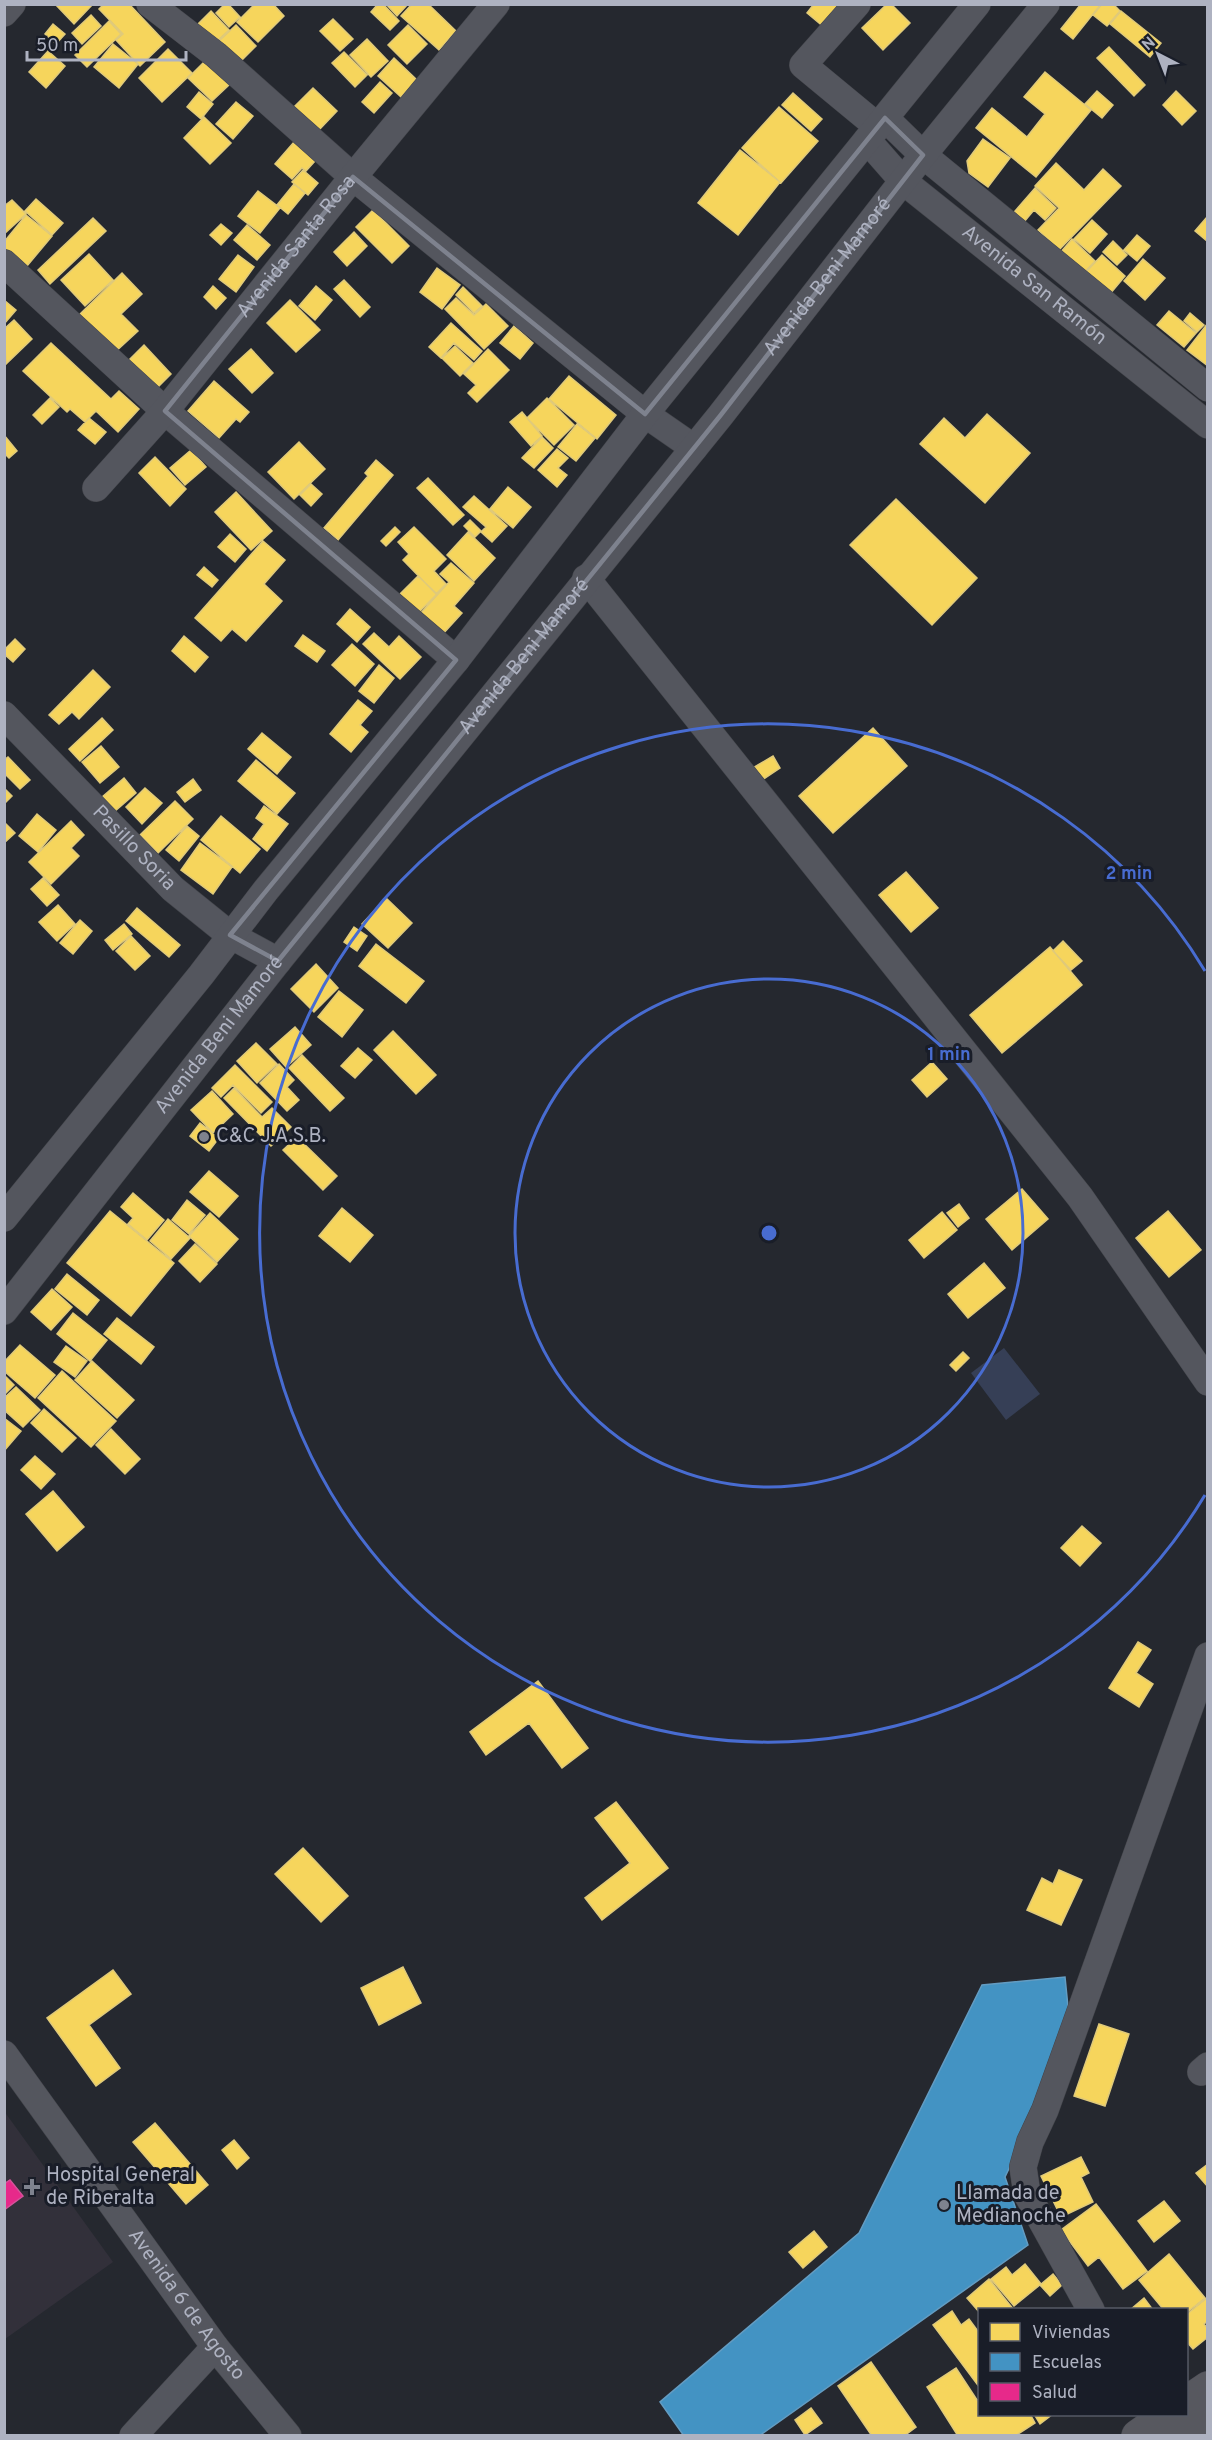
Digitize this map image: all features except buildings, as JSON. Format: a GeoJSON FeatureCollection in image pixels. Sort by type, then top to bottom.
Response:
{"type":"FeatureCollection","features":[{"type":"Feature","properties":{"kind":"main road"},"geometry":{"type":"LineString","coordinates":[[1188,2402],[1208,2388]]}},
{"type":"Feature","properties":{"kind":"main road"},"geometry":{"type":"LineString","coordinates":[[1185,2436],[1208,2421]]}},
{"type":"Feature","properties":{"kind":"street"},"geometry":{"type":"LineString","coordinates":[[4,13],[12,4]]}},
{"type":"Feature","properties":{"kind":"street"},"geometry":{"type":"LineString","coordinates":[[150,4],[216,55],[353,177],[645,414],[694,448]]}},
{"type":"Feature","properties":{"kind":"street","name":"Avenida Santa Rosa"},"geometry":{"type":"LineString","coordinates":[[96,488],[165,411],[496,4]]}},
{"type":"Feature","properties":{"kind":"street"},"geometry":{"type":"LineString","coordinates":[[857,4],[803,65],[876,128]]}},
{"type":"Feature","properties":{"kind":"street"},"geometry":{"type":"LineString","coordinates":[[4,1218],[201,975],[230,935],[456,660],[645,414],[977,4]]}},
{"type":"Feature","properties":{"kind":"street","name":"Avenida Beni Mamoré"},"geometry":{"type":"LineString","coordinates":[[4,1311],[278,961],[586,578],[694,448],[923,155],[1046,4]]}},
{"type":"Feature","properties":{"kind":"street","name":"Avenida San Ramón"},"geometry":{"type":"LineString","coordinates":[[876,128],[923,155],[1208,388]]}},
{"type":"Feature","properties":{"kind":"street","name":"Avenida San Ramón"},"geometry":{"type":"LineString","coordinates":[[876,128],[903,181],[1206,419]]}},
{"type":"Feature","properties":{"kind":"street"},"geometry":{"type":"LineString","coordinates":[[4,263],[165,411],[456,660]]}},
{"type":"Feature","properties":{"kind":"street"},"geometry":{"type":"LineString","coordinates":[[586,578],[1080,1197],[1208,1382]]}},
{"type":"Feature","properties":{"kind":"street","name":"Pasillo Soria"},"geometry":{"type":"LineString","coordinates":[[4,715],[173,889],[230,935],[278,961]]}},
{"type":"Feature","properties":{"kind":"street"},"geometry":{"type":"LineString","coordinates":[[1090,2308],[1027,2194],[1023,2167],[1030,2142],[1045,2110],[1208,1656]]}},
{"type":"Feature","properties":{"kind":"street","name":"Avenida 6 de Agosto"},"geometry":{"type":"LineString","coordinates":[[4,2054],[215,2347],[288,2436]]}},
{"type":"Feature","properties":{"kind":"street"},"geometry":{"type":"LineString","coordinates":[[133,2436],[215,2347]]}},
{"type":"Feature","properties":{"kind":"highlighted area"},"geometry":{"type":"Polygon","coordinates":[[[885,118],[923,155],[720,416],[278,961],[230,935],[456,660],[165,411],[353,177],[645,414],[885,118]]]}},
{"type":"Feature","properties":{"kind":"shaded area","name":"Hospital General de Riberalta"},"geometry":{"type":"Polygon","coordinates":[[[4,2111],[113,2262],[5,2339],[4,2339],[4,2111]]]}},
{"type":"Feature","properties":{"kind":"water"},"geometry":{"type":"Polygon","coordinates":[[[1004,1348],[1040,1394],[1006,1420],[971,1373],[1004,1348]]]}},
{"type":"Feature","properties":{"kind":"place","name":"C&C J.A.S.B."},"geometry":{"type":"Point","coordinates":[204,1137]}},
{"type":"Feature","properties":{"kind":"place","name":"Hospital General de Riberalta"},"geometry":{"type":"Point","coordinates":[32,2187]}},
{"type":"Feature","properties":{"kind":"place","name":"Llamada de Medianoche"},"geometry":{"type":"Point","coordinates":[944,2205]}}]}
